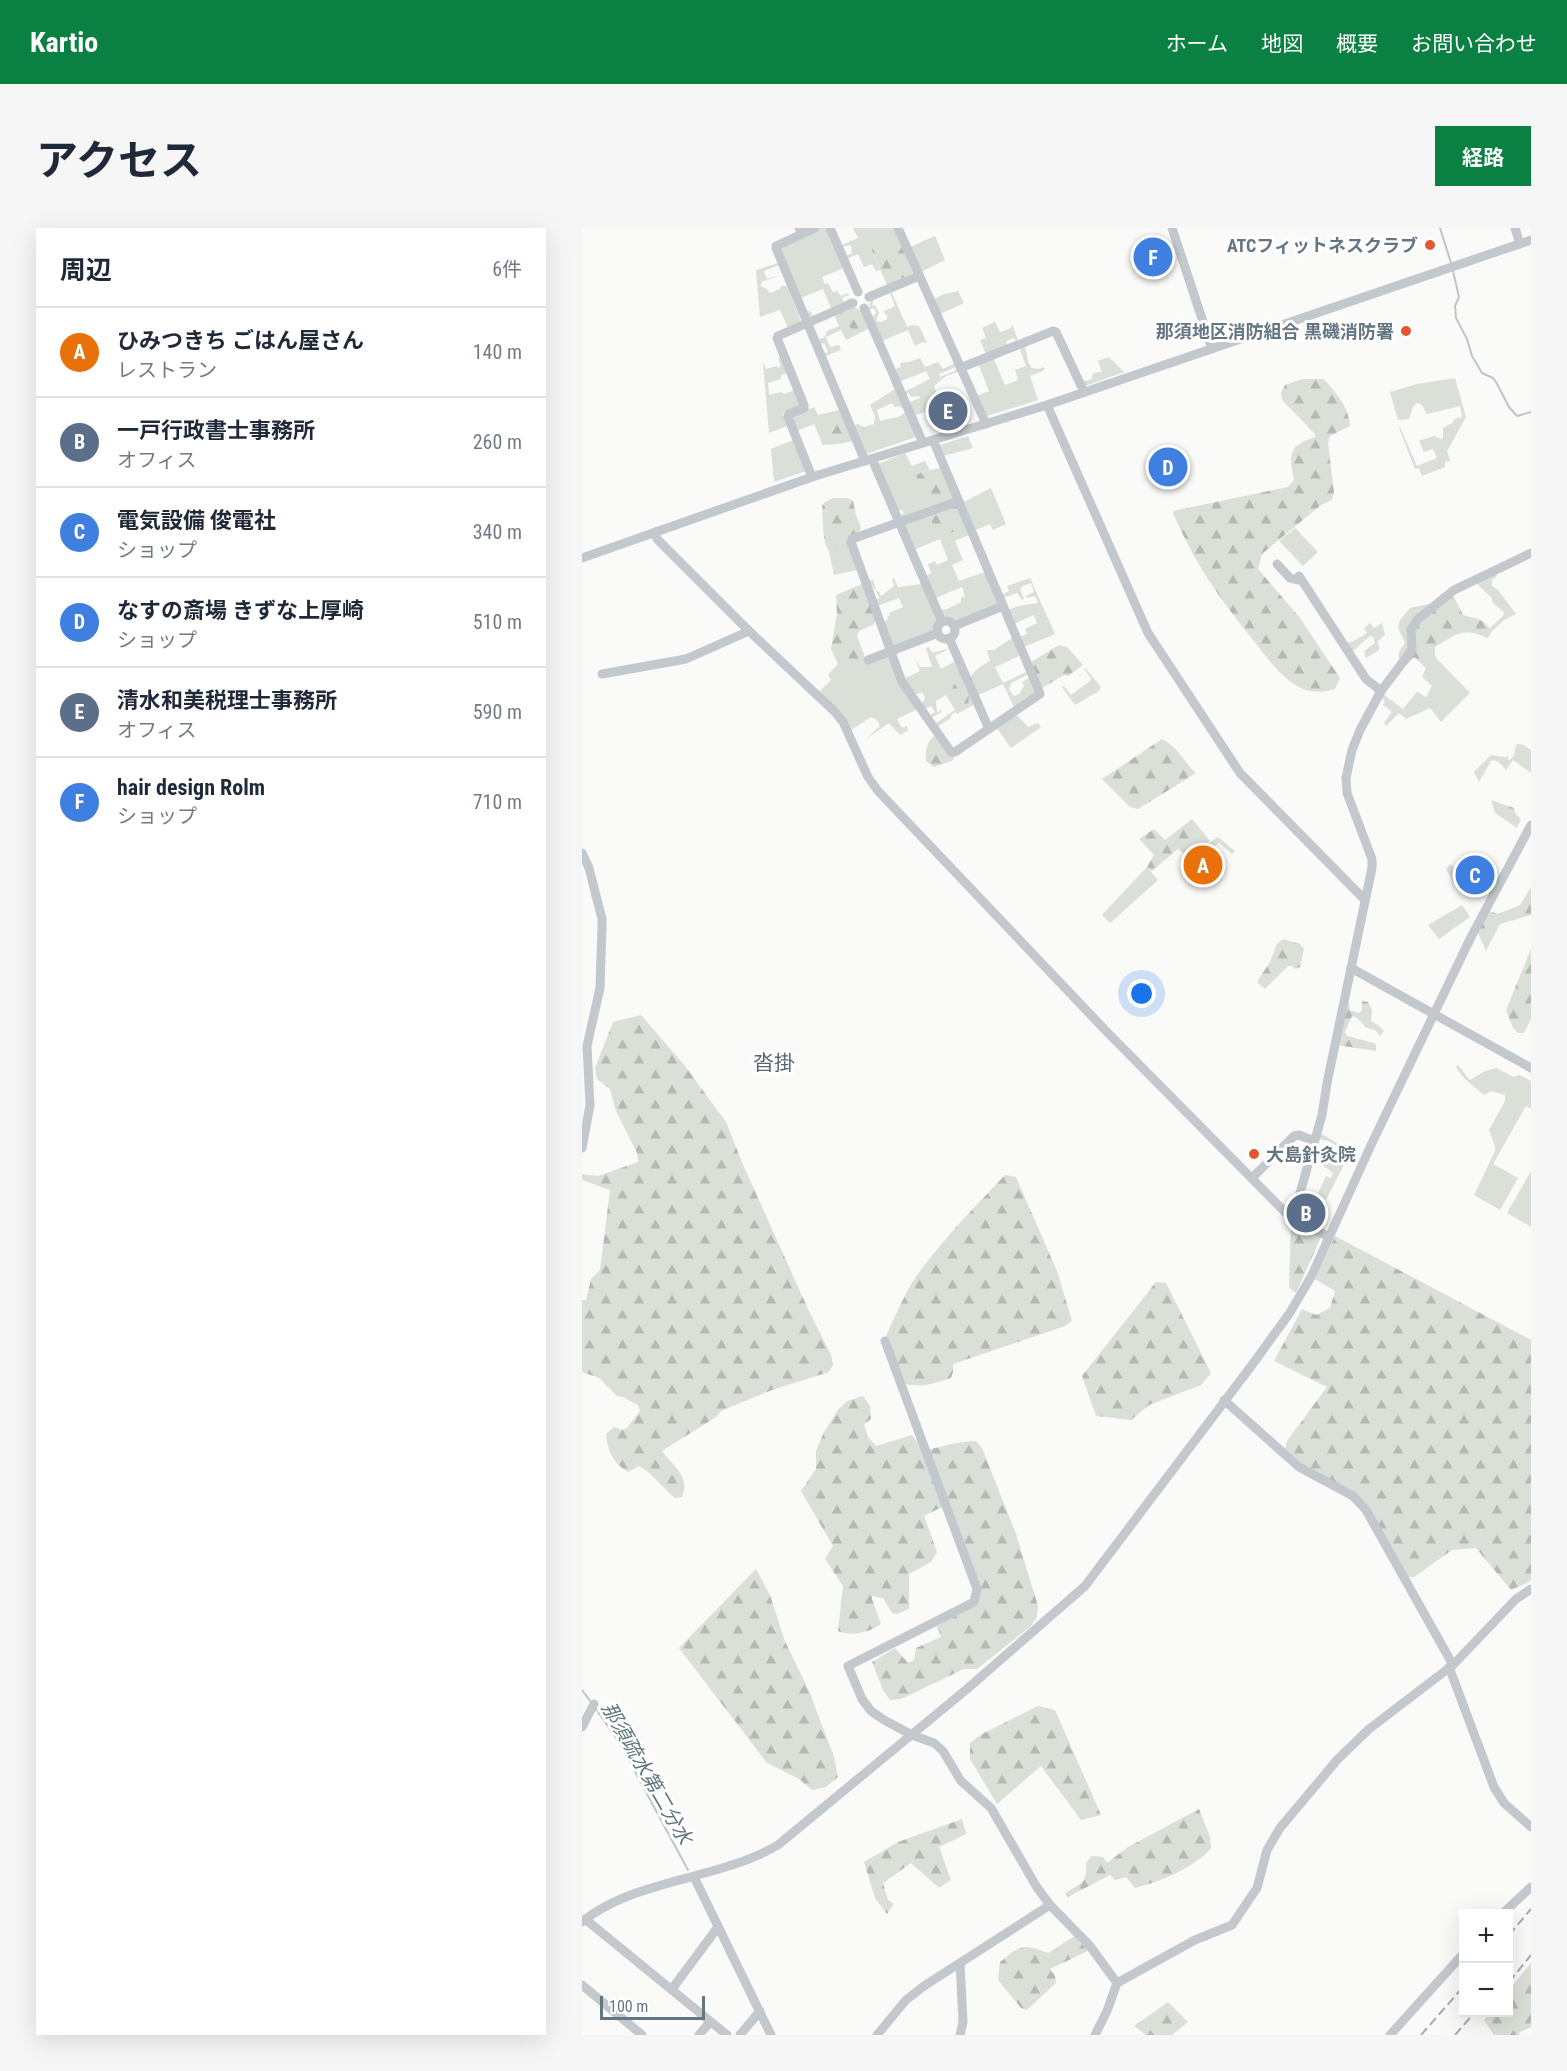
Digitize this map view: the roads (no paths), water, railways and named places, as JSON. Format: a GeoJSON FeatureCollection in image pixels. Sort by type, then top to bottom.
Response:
{"type":"FeatureCollection","features":[{"type":"Feature","properties":{"kind":"street"},"geometry":{"type":"LineString","coordinates":[[815,228],[801,231],[776,248],[806,323],[899,522],[942,622]]}},
{"type":"Feature","properties":{"kind":"street"},"geometry":{"type":"LineString","coordinates":[[830,228],[858,292]]}},
{"type":"Feature","properties":{"kind":"street"},"geometry":{"type":"LineString","coordinates":[[897,228],[986,424]]}},
{"type":"Feature","properties":{"kind":"street"},"geometry":{"type":"LineString","coordinates":[[1172,228],[1212,349]]}},
{"type":"Feature","properties":{"kind":"street"},"geometry":{"type":"LineString","coordinates":[[1515,228],[1520,244]]}},
{"type":"Feature","properties":{"kind":"street"},"geometry":{"type":"LineString","coordinates":[[582,558],[812,477],[1047,405],[1531,240]]}},
{"type":"Feature","properties":{"kind":"street"},"geometry":{"type":"LineString","coordinates":[[869,297],[919,276]]}},
{"type":"Feature","properties":{"kind":"street"},"geometry":{"type":"LineString","coordinates":[[858,292],[865,293],[869,297],[868,304],[864,308],[858,308],[853,303],[853,296],[858,292]]}},
{"type":"Feature","properties":{"kind":"street"},"geometry":{"type":"LineString","coordinates":[[812,477],[788,417],[789,414],[804,408],[804,405],[777,338],[853,303]]}},
{"type":"Feature","properties":{"kind":"street"},"geometry":{"type":"LineString","coordinates":[[864,308],[923,443]]}},
{"type":"Feature","properties":{"kind":"street"},"geometry":{"type":"LineString","coordinates":[[960,368],[1053,331],[1056,332],[1084,392]]}},
{"type":"Feature","properties":{"kind":"street"},"geometry":{"type":"LineString","coordinates":[[1047,405],[1148,633],[1240,773],[1365,900]]}},
{"type":"Feature","properties":{"kind":"street"},"geometry":{"type":"LineString","coordinates":[[933,440],[959,501],[1040,694],[955,752],[951,752],[902,682],[851,542],[852,539],[959,501]]}},
{"type":"Feature","properties":{"kind":"street"},"geometry":{"type":"LineString","coordinates":[[655,532],[657,539],[749,631],[835,712],[843,722],[868,777],[878,790],[1108,1034],[1293,1218],[1329,1237]]}},
{"type":"Feature","properties":{"kind":"street"},"geometry":{"type":"LineString","coordinates":[[1293,1218],[1322,1115],[1326,1083],[1372,868],[1347,793],[1346,778],[1356,738],[1381,691],[1412,650],[1411,630],[1418,619],[1454,590],[1531,553]]}},
{"type":"Feature","properties":{"kind":"street"},"geometry":{"type":"LineString","coordinates":[[1277,564],[1290,578],[1300,579],[1366,679],[1381,691]]}},
{"type":"Feature","properties":{"kind":"street"},"geometry":{"type":"LineString","coordinates":[[954,626],[1003,606]]}},
{"type":"Feature","properties":{"kind":"street"},"geometry":{"type":"LineString","coordinates":[[942,622],[950,622],[954,626],[953,634],[949,638],[943,638],[938,633],[938,626],[942,622]]}},
{"type":"Feature","properties":{"kind":"street"},"geometry":{"type":"LineString","coordinates":[[602,674],[686,659],[749,631]]}},
{"type":"Feature","properties":{"kind":"street"},"geometry":{"type":"LineString","coordinates":[[868,660],[938,633]]}},
{"type":"Feature","properties":{"kind":"street"},"geometry":{"type":"LineString","coordinates":[[949,638],[989,729]]}},
{"type":"Feature","properties":{"kind":"street"},"geometry":{"type":"LineString","coordinates":[[727,2035],[584,1921],[607,1904],[753,1857],[778,1845],[985,1675],[1085,1586],[1298,1300],[1471,937],[1531,825]]}},
{"type":"Feature","properties":{"kind":"street"},"geometry":{"type":"LineString","coordinates":[[582,853],[589,868],[602,919],[600,988],[587,1046],[590,1105],[582,1148]]}},
{"type":"Feature","properties":{"kind":"street"},"geometry":{"type":"LineString","coordinates":[[1351,968],[1531,1068]]}},
{"type":"Feature","properties":{"kind":"street"},"geometry":{"type":"LineString","coordinates":[[1252,1178],[1294,1136],[1299,1135],[1314,1141]]}},
{"type":"Feature","properties":{"kind":"street"},"geometry":{"type":"LineString","coordinates":[[885,1341],[977,1589],[974,1602],[848,1666],[862,1699],[871,1711],[912,1735],[934,1743],[943,1751],[961,1781],[991,1808],[1036,1886],[1050,1905],[1090,1946],[1117,1983]]}},
{"type":"Feature","properties":{"kind":"street"},"geometry":{"type":"LineString","coordinates":[[1224,1400],[1299,1467],[1353,1496],[1366,1510],[1451,1666],[1494,1787],[1504,1803],[1531,1827]]}},
{"type":"Feature","properties":{"kind":"street"},"geometry":{"type":"LineString","coordinates":[[1095,2035],[1117,1983],[1195,1940],[1232,1925],[1257,1888],[1267,1850],[1274,1837],[1353,1743],[1451,1666],[1516,1599],[1531,1589]]}},
{"type":"Feature","properties":{"kind":"street"},"geometry":{"type":"LineString","coordinates":[[582,1727],[594,1704]]}},
{"type":"Feature","properties":{"kind":"street"},"geometry":{"type":"LineString","coordinates":[[694,1876],[771,2035]]}},
{"type":"Feature","properties":{"kind":"street"},"geometry":{"type":"LineString","coordinates":[[1507,1909],[1531,1887]]}},
{"type":"Feature","properties":{"kind":"street"},"geometry":{"type":"LineString","coordinates":[[878,2035],[906,2000],[939,1976],[1050,1905]]}},
{"type":"Feature","properties":{"kind":"street"},"geometry":{"type":"LineString","coordinates":[[672,1989],[718,1928]]}},
{"type":"Feature","properties":{"kind":"street"},"geometry":{"type":"LineString","coordinates":[[1390,2035],[1459,1959]]}},
{"type":"Feature","properties":{"kind":"street"},"geometry":{"type":"LineString","coordinates":[[960,1963],[963,2022],[960,2035]]}},
{"type":"Feature","properties":{"kind":"street"},"geometry":{"type":"LineString","coordinates":[[582,1985],[642,2035]]}},
{"type":"Feature","properties":{"kind":"street"},"geometry":{"type":"LineString","coordinates":[[740,2035],[760,2012]]}},
{"type":"Feature","properties":{"kind":"street"},"geometry":{"type":"LineString","coordinates":[[699,2035],[710,2022]]}},
{"type":"Feature","properties":{"kind":"waterway"},"geometry":{"type":"LineString","coordinates":[[1440,228],[1452,266]]}},
{"type":"Feature","properties":{"kind":"waterway"},"geometry":{"type":"LineString","coordinates":[[1453,271],[1459,297],[1455,306],[1456,318],[1467,339],[1472,356],[1482,373],[1493,378],[1509,407],[1517,416],[1531,412]]}},
{"type":"Feature","properties":{"kind":"waterway","name":"那須疏水第二分水"},"geometry":{"type":"LineString","coordinates":[[582,1690],[591,1702]]}},
{"type":"Feature","properties":{"kind":"waterway","name":"那須疏水第二分水"},"geometry":{"type":"LineString","coordinates":[[596,1709],[619,1742],[688,1870]]}},
{"type":"Feature","properties":{"kind":"railway"},"geometry":{"type":"LineString","coordinates":[[1513,1930],[1531,1909]]}},
{"type":"Feature","properties":{"kind":"railway"},"geometry":{"type":"LineString","coordinates":[[1513,1977],[1531,1955]]}},
{"type":"Feature","properties":{"kind":"railway"},"geometry":{"type":"LineString","coordinates":[[1421,2035],[1459,1992]]}},
{"type":"Feature","properties":{"kind":"railway"},"geometry":{"type":"LineString","coordinates":[[1455,2035],[1471,2017]]}},
{"type":"Feature","properties":{"kind":"place","name":"ATCフィットネスクラブ"},"geometry":{"type":"Point","coordinates":[1430,245]}},
{"type":"Feature","properties":{"kind":"place","name":"hair design Rolm"},"geometry":{"type":"Point","coordinates":[1153,257]}},
{"type":"Feature","properties":{"kind":"place","name":"那須地区消防組合 黒磯消防署"},"geometry":{"type":"Point","coordinates":[1406,331]}},
{"type":"Feature","properties":{"kind":"place","name":"清水和美税理士事務所"},"geometry":{"type":"Point","coordinates":[948,411]}},
{"type":"Feature","properties":{"kind":"place","name":"なすの斎場 きずな上厚崎"},"geometry":{"type":"Point","coordinates":[1168,467]}},
{"type":"Feature","properties":{"kind":"place","name":"ひみつきち ごはん屋さん"},"geometry":{"type":"Point","coordinates":[1203,865]}},
{"type":"Feature","properties":{"kind":"place","name":"電気設備 俊電社"},"geometry":{"type":"Point","coordinates":[1475,875]}},
{"type":"Feature","properties":{"kind":"place","name":"大島針灸院"},"geometry":{"type":"Point","coordinates":[1254,1154]}},
{"type":"Feature","properties":{"kind":"place","name":"一戸行政書士事務所"},"geometry":{"type":"Point","coordinates":[1306,1213]}},
{"type":"Feature","properties":{"kind":"district","name":"沓掛"},"geometry":{"type":"Point","coordinates":[774,1063]}}]}
